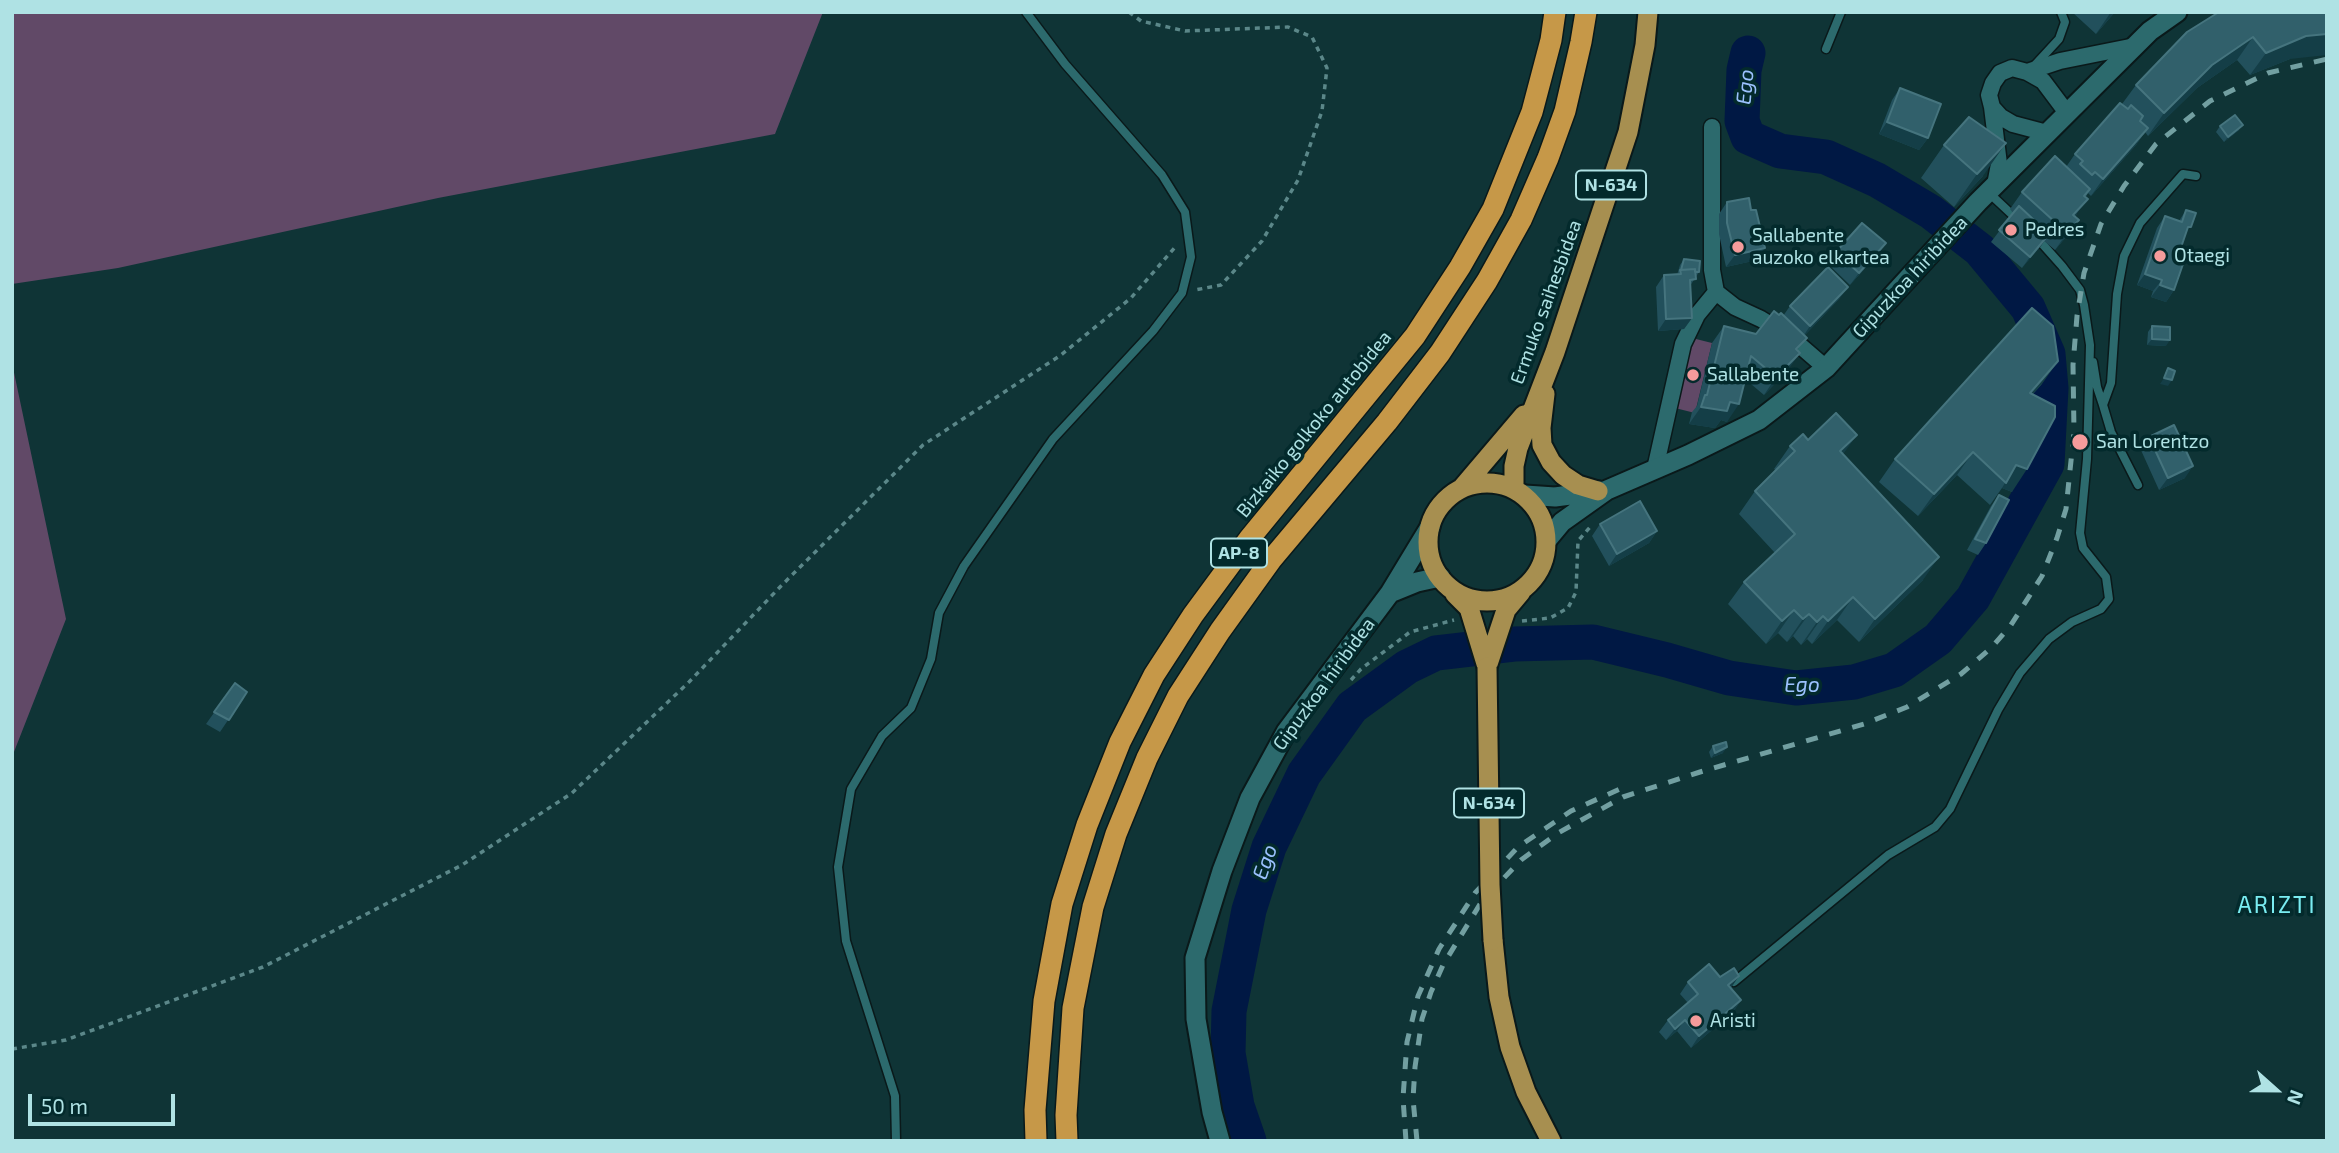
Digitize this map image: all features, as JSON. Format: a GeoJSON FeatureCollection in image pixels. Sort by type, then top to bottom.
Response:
{"type":"FeatureCollection","features":[{"type":"Feature","properties":{"kind":"highway","name":"Bizkaiko golkoko autobidea"},"geometry":{"type":"LineString","coordinates":[[1036,1141],[1035,1110],[1044,1001],[1059,918],[1087,825],[1120,742],[1154,675],[1193,615],[1249,540],[1415,336],[1460,267],[1493,209],[1532,112],[1551,40],[1555,12]]}},
{"type":"Feature","properties":{"kind":"highway","name":"AP-8"},"geometry":{"type":"LineString","coordinates":[[1067,1141],[1066,1115],[1073,1009],[1093,907],[1116,834],[1147,758],[1178,696],[1220,631],[1271,560],[1387,422],[1440,353],[1487,281],[1521,220],[1548,158],[1565,111],[1586,12]]}},
{"type":"Feature","properties":{"kind":"highway","name":"Ermuko saihesbidea"},"geometry":{"type":"LineString","coordinates":[[1534,404],[1555,352],[1628,132],[1645,45],[1648,12]]}},
{"type":"Feature","properties":{"kind":"highway"},"geometry":{"type":"LineString","coordinates":[[1555,352],[1544,399],[1542,445],[1551,462],[1563,475],[1578,485],[1602,491]]}},
{"type":"Feature","properties":{"kind":"highway"},"geometry":{"type":"LineString","coordinates":[[1462,488],[1478,483],[1495,483],[1519,491],[1536,508],[1544,523],[1547,540],[1544,559],[1535,577],[1522,590],[1505,599],[1487,601],[1469,598],[1446,584],[1431,562],[1428,545],[1430,527],[1442,505],[1462,488],[1534,404]]}},
{"type":"Feature","properties":{"kind":"highway"},"geometry":{"type":"LineString","coordinates":[[1519,491],[1514,466],[1534,404]]}},
{"type":"Feature","properties":{"kind":"highway","name":"N-634"},"geometry":{"type":"LineString","coordinates":[[1446,584],[1469,608],[1487,667],[1490,885],[1499,997],[1510,1046],[1527,1092],[1551,1141]]}},
{"type":"Feature","properties":{"kind":"highway","name":"N-634"},"geometry":{"type":"LineString","coordinates":[[1487,667],[1506,610],[1522,590]]}},
{"type":"Feature","properties":{"kind":"street","name":"Gipuzkoa hiribidea"},"geometry":{"type":"LineString","coordinates":[[1602,491],[1655,470],[1759,420],[1826,368],[1991,189],[2134,46],[2177,12]]}},
{"type":"Feature","properties":{"kind":"street"},"geometry":{"type":"LineString","coordinates":[[2027,72],[2060,61],[2134,46]]}},
{"type":"Feature","properties":{"kind":"street"},"geometry":{"type":"LineString","coordinates":[[1991,189],[1999,164],[1989,95],[2000,73],[2012,68],[2027,72],[2043,81],[2067,113]]}},
{"type":"Feature","properties":{"kind":"street"},"geometry":{"type":"LineString","coordinates":[[1992,107],[2001,117],[2013,124],[2047,133]]}},
{"type":"Feature","properties":{"kind":"street"},"geometry":{"type":"LineString","coordinates":[[1712,127],[1712,270],[1716,292],[1735,307],[1789,336],[1826,368]]}},
{"type":"Feature","properties":{"kind":"street"},"geometry":{"type":"LineString","coordinates":[[1655,470],[1684,344],[1698,315],[1716,292]]}},
{"type":"Feature","properties":{"kind":"street"},"geometry":{"type":"LineString","coordinates":[[1519,491],[1555,497],[1602,491]]}},
{"type":"Feature","properties":{"kind":"street"},"geometry":{"type":"LineString","coordinates":[[1547,540],[1562,522],[1602,491]]}},
{"type":"Feature","properties":{"kind":"street","name":"Gipuzkoa hiribidea"},"geometry":{"type":"LineString","coordinates":[[1220,1141],[1212,1112],[1196,1019],[1195,958],[1222,871],[1250,798],[1286,732],[1390,593],[1430,527]]}},
{"type":"Feature","properties":{"kind":"street"},"geometry":{"type":"LineString","coordinates":[[1390,593],[1417,582],[1446,584]]}},
{"type":"Feature","properties":{"kind":"lane"},"geometry":{"type":"LineString","coordinates":[[896,1141],[895,1096],[846,940],[838,867],[851,789],[882,736],[911,708],[931,659],[939,613],[964,566],[1053,439],[1153,331],[1182,293],[1191,257],[1185,212],[1162,174],[1065,64],[1026,12]]}},
{"type":"Feature","properties":{"kind":"lane"},"geometry":{"type":"LineString","coordinates":[[1826,49],[1841,12]]}},
{"type":"Feature","properties":{"kind":"lane"},"geometry":{"type":"LineString","coordinates":[[2027,72],[2059,39],[2065,22],[2061,12]]}},
{"type":"Feature","properties":{"kind":"lane"},"geometry":{"type":"LineString","coordinates":[[2103,405],[2111,383],[2117,294],[2124,256],[2140,223],[2174,184],[2183,174],[2196,176]]}},
{"type":"Feature","properties":{"kind":"lane"},"geometry":{"type":"LineString","coordinates":[[1991,189],[2048,248],[2080,290],[2097,387],[2111,432],[2138,485]]}},
{"type":"Feature","properties":{"kind":"lane"},"geometry":{"type":"LineString","coordinates":[[1734,982],[1888,855],[1935,827],[1950,809],[1998,710],[2020,673],[2049,639],[2072,622],[2101,609],[2109,598],[2106,578],[2083,548],[2080,533],[2087,459],[2090,345]]}},
{"type":"Feature","properties":{"kind":"path"},"geometry":{"type":"LineString","coordinates":[[1129,12],[1141,21],[1185,31],[1288,27],[1312,37],[1327,68],[1322,111],[1298,180],[1262,241],[1221,285],[1182,293]]}},
{"type":"Feature","properties":{"kind":"path"},"geometry":{"type":"LineString","coordinates":[[12,1049],[66,1040],[263,967],[462,865],[572,793],[689,682],[923,445],[1061,355],[1131,298],[1188,233]]}},
{"type":"Feature","properties":{"kind":"path"},"geometry":{"type":"LineString","coordinates":[[1343,690],[1361,669],[1410,632],[1460,620]]}},
{"type":"Feature","properties":{"kind":"shaded area"},"geometry":{"type":"Polygon","coordinates":[[[12,12],[823,12],[775,134],[438,198],[118,268],[12,284],[12,12]]]}},
{"type":"Feature","properties":{"kind":"shaded area","name":"Sallabente"},"geometry":{"type":"Polygon","coordinates":[[[1692,338],[1712,343],[1695,413],[1675,408],[1692,338]]]}},
{"type":"Feature","properties":{"kind":"shaded area"},"geometry":{"type":"Polygon","coordinates":[[[12,363],[66,619],[12,757],[12,363]]]}},
{"type":"Feature","properties":{"kind":"building"},"geometry":{"type":"Polygon","coordinates":[[[2219,12],[2327,12],[2327,34],[2306,36],[2266,53],[2253,37],[2212,65],[2164,113],[2136,85],[2187,32],[2219,12]]]}},
{"type":"Feature","properties":{"kind":"building"},"geometry":{"type":"Polygon","coordinates":[[[1900,88],[1941,104],[1928,138],[1887,122],[1900,88]]]}},
{"type":"Feature","properties":{"kind":"building"},"geometry":{"type":"Polygon","coordinates":[[[2120,103],[2128,109],[2131,105],[2143,116],[2140,121],[2148,128],[2103,179],[2095,172],[2092,175],[2080,164],[2083,161],[2075,154],[2120,103]]]}},
{"type":"Feature","properties":{"kind":"building"},"geometry":{"type":"Polygon","coordinates":[[[2235,115],[2243,125],[2228,137],[2220,126],[2235,115]]]}},
{"type":"Feature","properties":{"kind":"building"},"geometry":{"type":"Polygon","coordinates":[[[1969,117],[2006,143],[1977,174],[1944,145],[1969,117]]]}},
{"type":"Feature","properties":{"kind":"building"},"geometry":{"type":"Polygon","coordinates":[[[2055,156],[2090,189],[2084,196],[2088,199],[2073,215],[2079,220],[2067,233],[2022,192],[2055,156]]]}},
{"type":"Feature","properties":{"kind":"building"},"geometry":{"type":"Polygon","coordinates":[[[1749,198],[1751,210],[1756,210],[1765,248],[1735,255],[1727,223],[1727,202],[1749,198]]]}},
{"type":"Feature","properties":{"kind":"building"},"geometry":{"type":"Polygon","coordinates":[[[2019,206],[2049,234],[2030,257],[1999,230],[2019,206]]]}},
{"type":"Feature","properties":{"kind":"building","name":"Otaegi"},"geometry":{"type":"Polygon","coordinates":[[[2186,210],[2196,213],[2191,227],[2188,227],[2176,262],[2183,264],[2174,290],[2160,285],[2162,280],[2145,274],[2165,216],[2182,222],[2186,210]]]}},
{"type":"Feature","properties":{"kind":"building"},"geometry":{"type":"Polygon","coordinates":[[[1862,223],[1886,243],[1859,273],[1836,252],[1862,223]]]}},
{"type":"Feature","properties":{"kind":"building"},"geometry":{"type":"Polygon","coordinates":[[[1684,259],[1700,261],[1699,272],[1695,272],[1695,269],[1681,270],[1684,259]]]}},
{"type":"Feature","properties":{"kind":"building"},"geometry":{"type":"Polygon","coordinates":[[[1828,267],[1848,287],[1810,326],[1790,306],[1828,267]]]}},
{"type":"Feature","properties":{"kind":"building"},"geometry":{"type":"Polygon","coordinates":[[[1695,269],[1696,279],[1690,280],[1692,318],[1666,319],[1664,275],[1681,274],[1680,270],[1695,269]]]}},
{"type":"Feature","properties":{"kind":"building"},"geometry":{"type":"Polygon","coordinates":[[[2032,308],[2053,326],[2058,361],[2030,393],[2055,406],[2055,417],[2027,469],[2016,465],[2006,483],[1973,452],[1934,494],[1895,459],[2032,308]]]}},
{"type":"Feature","properties":{"kind":"building"},"geometry":{"type":"Polygon","coordinates":[[[1774,311],[1779,315],[1781,313],[1807,338],[1796,349],[1800,353],[1776,377],[1751,356],[1739,404],[1730,402],[1727,411],[1701,407],[1707,395],[1724,326],[1756,334],[1774,311]]]}},
{"type":"Feature","properties":{"kind":"building"},"geometry":{"type":"Polygon","coordinates":[[[2152,326],[2170,327],[2170,340],[2152,339],[2152,326]]]}},
{"type":"Feature","properties":{"kind":"building"},"geometry":{"type":"Polygon","coordinates":[[[2168,368],[2175,371],[2172,380],[2164,378],[2168,368]]]}},
{"type":"Feature","properties":{"kind":"building"},"geometry":{"type":"Polygon","coordinates":[[[1836,413],[1857,435],[1840,451],[1939,557],[1875,619],[1853,597],[1828,621],[1823,616],[1817,622],[1809,614],[1803,619],[1794,610],[1782,621],[1744,582],[1795,534],[1755,491],[1795,451],[1790,446],[1803,434],[1808,440],[1836,413]]]}},
{"type":"Feature","properties":{"kind":"building"},"geometry":{"type":"Polygon","coordinates":[[[2174,425],[2193,466],[2168,478],[2149,437],[2174,425]]]}},
{"type":"Feature","properties":{"kind":"building"},"geometry":{"type":"Polygon","coordinates":[[[1999,495],[2009,500],[1986,543],[1975,539],[1999,495]]]}},
{"type":"Feature","properties":{"kind":"building"},"geometry":{"type":"Polygon","coordinates":[[[1640,501],[1657,531],[1617,554],[1600,524],[1640,501]]]}},
{"type":"Feature","properties":{"kind":"building"},"geometry":{"type":"Polygon","coordinates":[[[235,683],[247,692],[229,720],[214,712],[235,683]]]}},
{"type":"Feature","properties":{"kind":"building"},"geometry":{"type":"Polygon","coordinates":[[[1726,742],[1727,747],[1715,753],[1713,746],[1726,742]]]}},
{"type":"Feature","properties":{"kind":"building","name":"Aristi"},"geometry":{"type":"Polygon","coordinates":[[[1709,964],[1720,977],[1734,968],[1739,976],[1728,985],[1741,1000],[1699,1036],[1685,1020],[1675,1029],[1668,1020],[1698,994],[1688,982],[1709,964]]]}},
{"type":"Feature","properties":{"kind":"waterway","name":"Ego"},"geometry":{"type":"LineString","coordinates":[[1249,1141],[1237,1106],[1228,1053],[1229,1011],[1249,910],[1269,847],[1304,774],[1352,707],[1407,667],[1436,653],[1514,644],[1593,642],[1729,678],[1796,688],[1854,682],[1894,670],[1938,639],[1973,598],[2047,464],[2051,388],[2048,354],[2028,308],[1980,250],[1931,212],[1877,180],[1826,157],[1780,151],[1748,137],[1742,121],[1744,70],[1748,53]]}},
{"type":"Feature","properties":{"kind":"railway"},"geometry":{"type":"LineString","coordinates":[[1417,1141],[1413,1099],[1415,1067],[1422,1019],[1431,992],[1443,965],[1482,901],[1521,860],[1558,833],[1623,797],[1864,724],[1907,707],[1961,674],[1992,647],[2011,625],[2042,576],[2066,509],[2074,432],[2073,365],[2077,316],[2084,273],[2101,224],[2124,186],[2156,144],[2210,101],[2268,73],[2327,59]]}},
{"type":"Feature","properties":{"kind":"railway"},"geometry":{"type":"LineString","coordinates":[[1406,1141],[1403,1098],[1407,1042],[1418,996],[1439,949],[1475,893],[1518,847],[1571,811],[1620,789]]}},
{"type":"Feature","properties":{"kind":"place","name":"Pedres"},"geometry":{"type":"Point","coordinates":[2011,230]}},
{"type":"Feature","properties":{"kind":"place","name":"Sallabente auzoko elkartea"},"geometry":{"type":"Point","coordinates":[1738,247]}},
{"type":"Feature","properties":{"kind":"place","name":"Otaegi"},"geometry":{"type":"Point","coordinates":[2160,256]}},
{"type":"Feature","properties":{"kind":"place","name":"Sallabente"},"geometry":{"type":"Point","coordinates":[1693,375]}},
{"type":"Feature","properties":{"kind":"place","name":"San Lorentzo"},"geometry":{"type":"Point","coordinates":[2080,442]}},
{"type":"Feature","properties":{"kind":"place","name":"Aristi"},"geometry":{"type":"Point","coordinates":[1696,1021]}},
{"type":"Feature","properties":{"kind":"district","name":"ARIZTI"},"geometry":{"type":"Point","coordinates":[2277,905]}}]}
